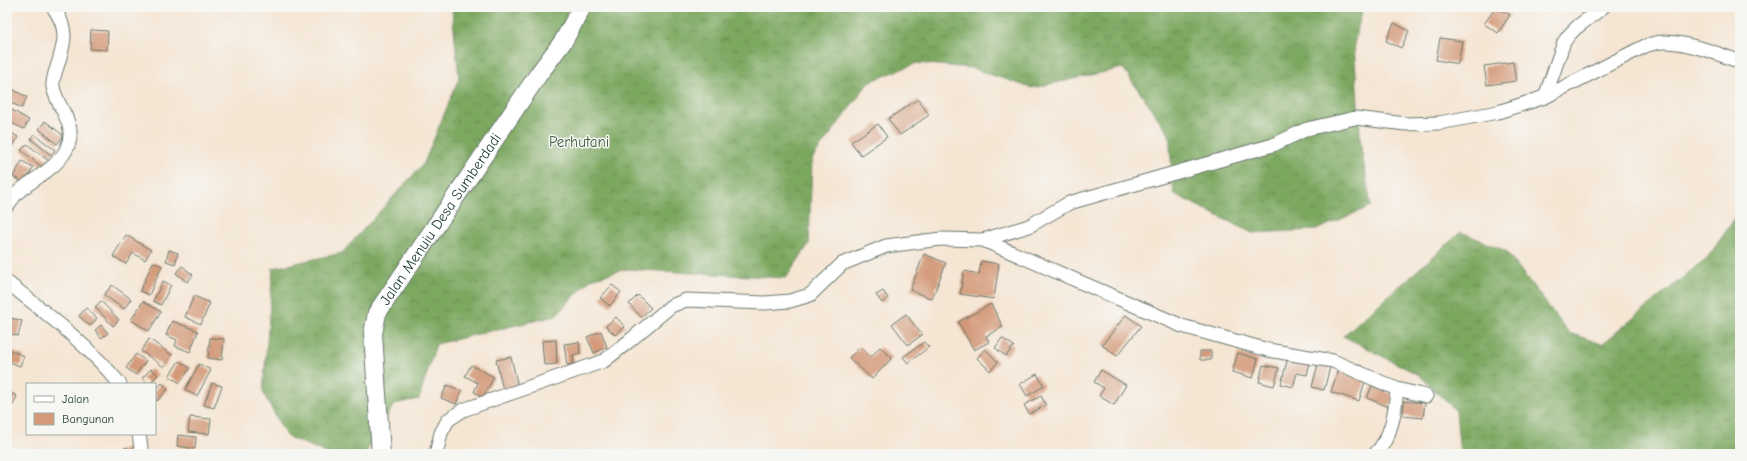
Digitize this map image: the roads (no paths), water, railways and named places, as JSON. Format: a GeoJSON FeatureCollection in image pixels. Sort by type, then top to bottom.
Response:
{"type":"FeatureCollection","features":[{"type":"Feature","properties":{"kind":"street"},"geometry":{"type":"LineString","coordinates":[[7,206],[16,194],[49,170],[66,150],[71,133],[69,120],[58,102],[53,86],[55,73],[65,41],[64,26],[53,7]]}},
{"type":"Feature","properties":{"kind":"street","name":"Jalan Menuiu Desa Sumberdadi"},"geometry":{"type":"LineString","coordinates":[[381,454],[373,334],[377,312],[564,40],[582,7]]}},
{"type":"Feature","properties":{"kind":"street"},"geometry":{"type":"LineString","coordinates":[[1545,97],[1564,42],[1569,35],[1603,7]]}},
{"type":"Feature","properties":{"kind":"street"},"geometry":{"type":"LineString","coordinates":[[436,454],[442,433],[448,420],[463,410],[604,361],[671,306],[686,300],[766,303],[790,301],[810,295],[842,264],[886,246],[941,239],[983,240],[1028,226],[1069,203],[1273,145],[1307,129],[1355,118],[1406,124],[1439,123],[1498,112],[1545,97],[1645,46],[1658,42],[1665,41],[1705,50],[1740,62]]}},
{"type":"Feature","properties":{"kind":"street"},"geometry":{"type":"LineString","coordinates":[[983,240],[1182,326],[1268,350],[1333,361],[1397,389],[1426,396]]}},
{"type":"Feature","properties":{"kind":"street"},"geometry":{"type":"LineString","coordinates":[[7,282],[59,323],[86,347],[119,383]]}},
{"type":"Feature","properties":{"kind":"street"},"geometry":{"type":"LineString","coordinates":[[1375,454],[1382,447],[1393,420],[1397,389]]}},
{"type":"Feature","properties":{"kind":"street"},"geometry":{"type":"LineString","coordinates":[[139,435],[142,454]]}},
{"type":"Feature","properties":{"kind":"park label","name":"Perhutani"},"geometry":{"type":"Point","coordinates":[579,142]}}]}
